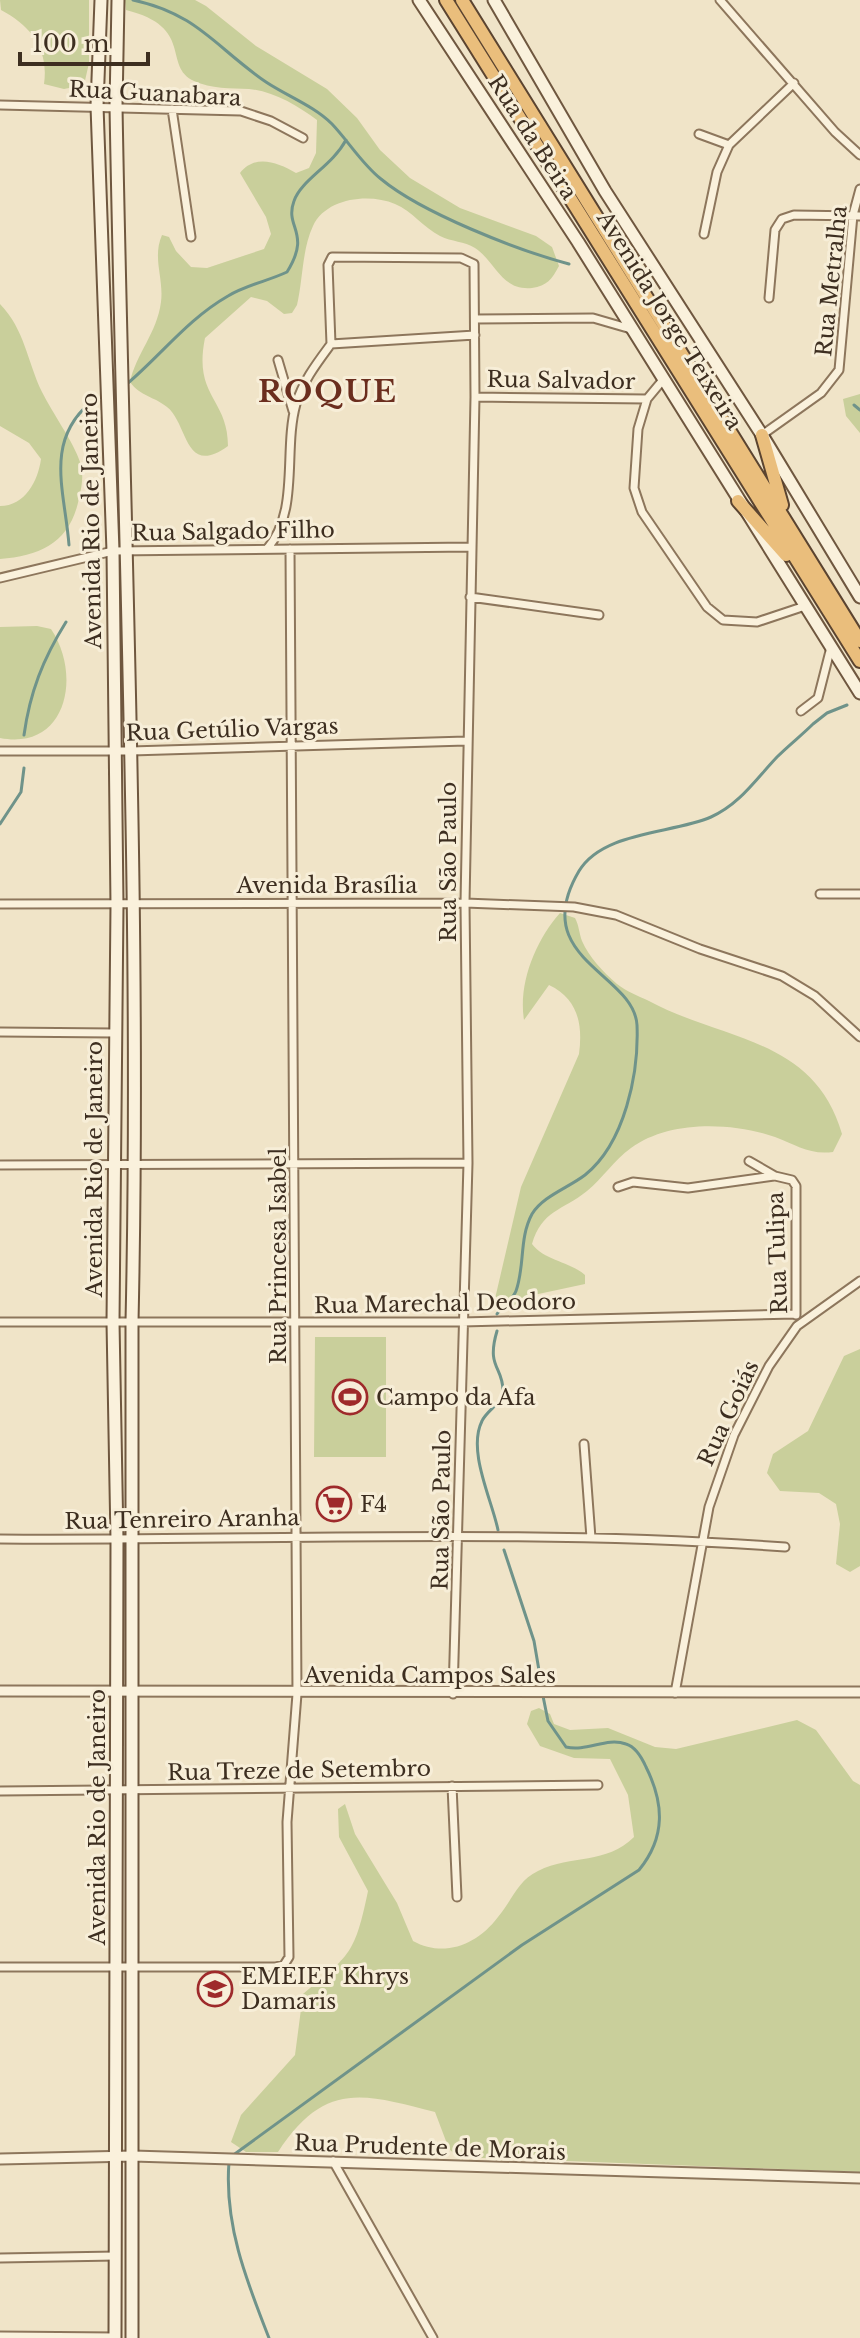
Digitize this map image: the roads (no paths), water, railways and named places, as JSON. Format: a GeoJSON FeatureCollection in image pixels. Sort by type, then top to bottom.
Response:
{"type":"FeatureCollection","features":[{"type":"Feature","properties":{"kind":"highway","name":"Avenida Jorge Teixeira"},"geometry":{"type":"LineString","coordinates":[[446,0],[860,661]]}},
{"type":"Feature","properties":{"kind":"highway","name":"Avenida Jorge Teixeira"},"geometry":{"type":"LineString","coordinates":[[462,0],[860,641]]}},
{"type":"Feature","properties":{"kind":"highway"},"geometry":{"type":"LineString","coordinates":[[762,435],[788,523]]}},
{"type":"Feature","properties":{"kind":"highway"},"geometry":{"type":"LineString","coordinates":[[738,501],[824,603]]}},
{"type":"Feature","properties":{"kind":"main road","name":"Avenida Rio de Janeiro"},"geometry":{"type":"LineString","coordinates":[[101,0],[97,106],[131,751],[135,1166],[132,1322],[135,1539],[132,2338]]}},
{"type":"Feature","properties":{"kind":"main road","name":"Avenida Rio de Janeiro"},"geometry":{"type":"LineString","coordinates":[[115,2338],[118,1790],[113,1322],[117,1167],[115,751],[120,551],[118,0]]}},
{"type":"Feature","properties":{"kind":"main road","name":"Rua da Beira"},"geometry":{"type":"LineString","coordinates":[[419,0],[860,693]]}},
{"type":"Feature","properties":{"kind":"main road","name":"Rua da Beira"},"geometry":{"type":"LineString","coordinates":[[494,0],[605,191],[762,435],[860,597]]}},
{"type":"Feature","properties":{"kind":"street"},"geometry":{"type":"LineString","coordinates":[[720,0],[835,132],[860,155]]}},
{"type":"Feature","properties":{"kind":"street"},"geometry":{"type":"LineString","coordinates":[[704,234],[717,172],[729,145],[794,83]]}},
{"type":"Feature","properties":{"kind":"street","name":"Rua Guanabara"},"geometry":{"type":"LineString","coordinates":[[0,105],[241,111],[271,121],[303,138]]}},
{"type":"Feature","properties":{"kind":"street"},"geometry":{"type":"LineString","coordinates":[[172,109],[191,237]]}},
{"type":"Feature","properties":{"kind":"street"},"geometry":{"type":"LineString","coordinates":[[699,134],[729,145]]}},
{"type":"Feature","properties":{"kind":"street","name":"Rua Metralha"},"geometry":{"type":"LineString","coordinates":[[762,435],[821,393],[839,370],[860,189]]}},
{"type":"Feature","properties":{"kind":"street"},"geometry":{"type":"LineString","coordinates":[[769,298],[775,230],[782,219],[794,215],[857,216]]}},
{"type":"Feature","properties":{"kind":"street","name":"Rua São Paulo"},"geometry":{"type":"LineString","coordinates":[[331,344],[328,265],[336,256],[467,259],[476,268],[466,741],[468,1163],[462,1322],[460,1536],[453,1694]]}},
{"type":"Feature","properties":{"kind":"street"},"geometry":{"type":"LineString","coordinates":[[475,319],[593,318],[631,329]]}},
{"type":"Feature","properties":{"kind":"street"},"geometry":{"type":"LineString","coordinates":[[267,549],[279,533],[285,514],[294,413],[306,380],[331,344],[353,340],[475,335]]}},
{"type":"Feature","properties":{"kind":"street"},"geometry":{"type":"LineString","coordinates":[[278,360],[294,413]]}},
{"type":"Feature","properties":{"kind":"street"},"geometry":{"type":"LineString","coordinates":[[662,381],[647,399],[638,429],[634,488],[638,505],[707,607],[723,620],[757,622],[805,606]]}},
{"type":"Feature","properties":{"kind":"street","name":"Rua Salvador"},"geometry":{"type":"LineString","coordinates":[[475,397],[647,399]]}},
{"type":"Feature","properties":{"kind":"street","name":"Rua Salgado Filho"},"geometry":{"type":"LineString","coordinates":[[0,578],[120,551],[470,547]]}},
{"type":"Feature","properties":{"kind":"street","name":"Rua Princesa Isabel"},"geometry":{"type":"LineString","coordinates":[[133,1969],[275,1967],[287,1962],[290,1941],[289,1790],[297,1694],[290,549]]}},
{"type":"Feature","properties":{"kind":"street"},"geometry":{"type":"LineString","coordinates":[[470,597],[599,615]]}},
{"type":"Feature","properties":{"kind":"street"},"geometry":{"type":"LineString","coordinates":[[801,711],[818,698],[831,647]]}},
{"type":"Feature","properties":{"kind":"street","name":"Rua Getúlio Vargas"},"geometry":{"type":"LineString","coordinates":[[0,751],[131,751],[466,741]]}},
{"type":"Feature","properties":{"kind":"street"},"geometry":{"type":"LineString","coordinates":[[820,894],[860,894]]}},
{"type":"Feature","properties":{"kind":"street","name":"Avenida Brasília"},"geometry":{"type":"LineString","coordinates":[[0,904],[563,905],[616,915],[700,949],[782,976],[815,996],[860,1037]]}},
{"type":"Feature","properties":{"kind":"street"},"geometry":{"type":"LineString","coordinates":[[0,1032],[115,1033]]}},
{"type":"Feature","properties":{"kind":"street","name":"Rua Tulipa"},"geometry":{"type":"LineString","coordinates":[[749,1161],[775,1176],[792,1180],[796,1186],[797,1326]]}},
{"type":"Feature","properties":{"kind":"street"},"geometry":{"type":"LineString","coordinates":[[0,1165],[117,1167],[468,1163]]}},
{"type":"Feature","properties":{"kind":"street"},"geometry":{"type":"LineString","coordinates":[[618,1187],[633,1182],[688,1188],[775,1176]]}},
{"type":"Feature","properties":{"kind":"street","name":"Rua Goiás"},"geometry":{"type":"LineString","coordinates":[[675,1693],[701,1541],[720,1469],[734,1435],[769,1366],[797,1326],[860,1281]]}},
{"type":"Feature","properties":{"kind":"street","name":"Rua Marechal Deodoro"},"geometry":{"type":"LineString","coordinates":[[0,1322],[462,1322],[795,1314]]}},
{"type":"Feature","properties":{"kind":"street"},"geometry":{"type":"LineString","coordinates":[[584,1444],[591,1538]]}},
{"type":"Feature","properties":{"kind":"street","name":"Rua Tenreiro Aranha"},"geometry":{"type":"LineString","coordinates":[[0,1539],[460,1536],[701,1541],[785,1547]]}},
{"type":"Feature","properties":{"kind":"street","name":"Avenida Campos Sales"},"geometry":{"type":"LineString","coordinates":[[0,1691],[297,1694],[860,1692]]}},
{"type":"Feature","properties":{"kind":"street","name":"Rua Treze de Setembro"},"geometry":{"type":"LineString","coordinates":[[0,1791],[598,1785]]}},
{"type":"Feature","properties":{"kind":"street"},"geometry":{"type":"LineString","coordinates":[[452,1786],[457,1897]]}},
{"type":"Feature","properties":{"kind":"street"},"geometry":{"type":"LineString","coordinates":[[0,1967],[133,1969]]}},
{"type":"Feature","properties":{"kind":"street","name":"Rua Prudente de Morais"},"geometry":{"type":"LineString","coordinates":[[0,2159],[133,2156],[860,2178]]}},
{"type":"Feature","properties":{"kind":"street"},"geometry":{"type":"LineString","coordinates":[[333,2161],[433,2338]]}},
{"type":"Feature","properties":{"kind":"street"},"geometry":{"type":"LineString","coordinates":[[0,2258],[116,2256]]}},
{"type":"Feature","properties":{"kind":"street"},"geometry":{"type":"LineString","coordinates":[[0,2336],[115,2338]]}},
{"type":"Feature","properties":{"kind":"waterway"},"geometry":{"type":"LineString","coordinates":[[133,0],[155,6],[190,23],[266,82],[317,112],[332,124],[374,173],[420,205],[523,250],[569,264]]}},
{"type":"Feature","properties":{"kind":"waterway"},"geometry":{"type":"LineString","coordinates":[[128,383],[214,305],[242,289],[287,272],[294,259],[298,239],[292,218],[294,201],[303,186],[333,158],[346,140]]}},
{"type":"Feature","properties":{"kind":"waterway"},"geometry":{"type":"LineString","coordinates":[[69,545],[62,487],[62,451],[76,418],[90,403]]}},
{"type":"Feature","properties":{"kind":"waterway"},"geometry":{"type":"LineString","coordinates":[[854,405],[860,410]]}},
{"type":"Feature","properties":{"kind":"waterway"},"geometry":{"type":"LineString","coordinates":[[24,735],[39,676],[66,622]]}},
{"type":"Feature","properties":{"kind":"waterway"},"geometry":{"type":"LineString","coordinates":[[497,1314],[516,1291],[525,1233],[532,1214],[549,1197],[585,1175],[599,1161],[620,1126],[632,1085],[637,1044],[637,1025],[632,1007],[587,962],[574,945],[566,925],[566,901],[579,871],[604,848],[639,835],[695,823],[721,812],[813,724],[827,713],[847,705]]}},
{"type":"Feature","properties":{"kind":"waterway"},"geometry":{"type":"LineString","coordinates":[[0,824],[21,792],[24,768]]}},
{"type":"Feature","properties":{"kind":"waterway"},"geometry":{"type":"LineString","coordinates":[[497,1331],[493,1352],[503,1391],[498,1403],[482,1421],[477,1446],[482,1476],[498,1530]]}},
{"type":"Feature","properties":{"kind":"waterway"},"geometry":{"type":"LineString","coordinates":[[504,1550],[534,1641],[542,1688]]}},
{"type":"Feature","properties":{"kind":"waterway"},"geometry":{"type":"LineString","coordinates":[[232,2156],[522,1945],[639,1870],[648,1858],[658,1832],[659,1807],[652,1780],[641,1757],[630,1745],[619,1742],[581,1748],[566,1747],[548,1721],[543,1696]]}},
{"type":"Feature","properties":{"kind":"waterway"},"geometry":{"type":"LineString","coordinates":[[229,2162],[228,2185],[234,2231],[245,2274],[269,2338]]}},
{"type":"Feature","properties":{"kind":"place","name":"Campo da Afa"},"geometry":{"type":"Point","coordinates":[350,1397]}},
{"type":"Feature","properties":{"kind":"place","name":"F4"},"geometry":{"type":"Point","coordinates":[334,1504]}},
{"type":"Feature","properties":{"kind":"place","name":"EMEIEF Khrys Damaris"},"geometry":{"type":"Point","coordinates":[215,1989]}},
{"type":"Feature","properties":{"kind":"district","name":"ROQUE"},"geometry":{"type":"Point","coordinates":[328,392]}}]}
